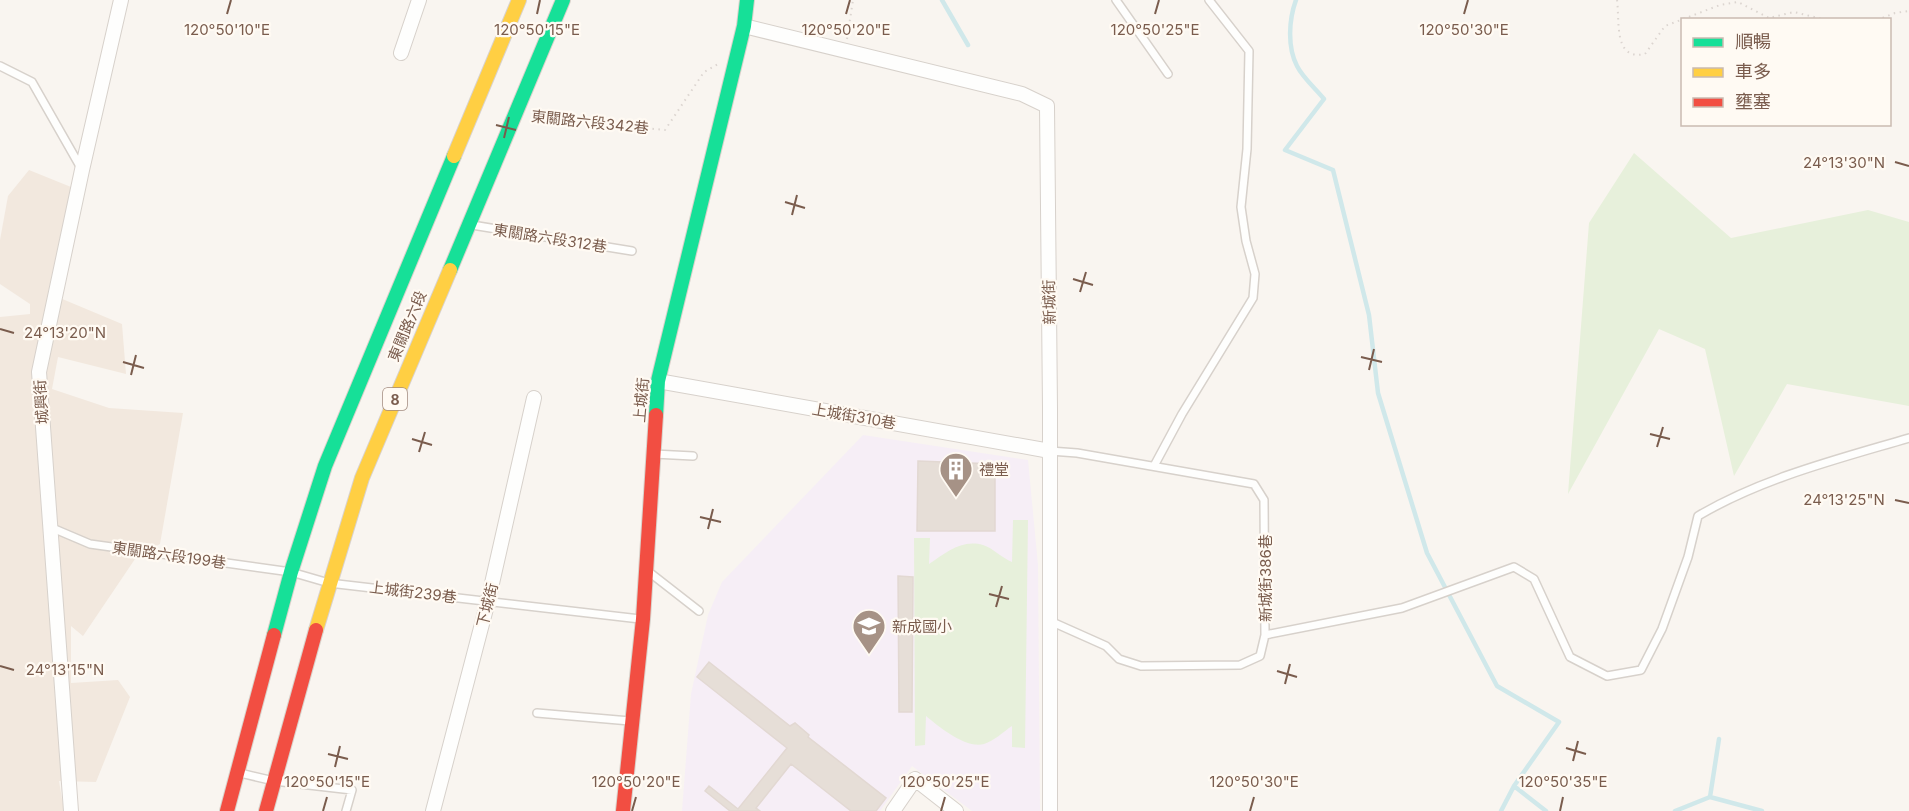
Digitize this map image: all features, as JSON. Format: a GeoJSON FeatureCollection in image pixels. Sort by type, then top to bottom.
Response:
{"type":"FeatureCollection","features":[{"type":"Feature","properties":{"kind":"main road","name":"東關路六段"},"geometry":{"type":"LineString","coordinates":[[227,811],[291,572],[325,466],[519,0]]}},
{"type":"Feature","properties":{"kind":"main road","name":"東關路六段"},"geometry":{"type":"LineString","coordinates":[[266,811],[329,583],[362,478],[563,0]]}},
{"type":"Feature","properties":{"kind":"main road","name":"上城街"},"geometry":{"type":"LineString","coordinates":[[628,809],[658,381],[744,26],[747,0]]}},
{"type":"Feature","properties":{"kind":"street","name":"城興街"},"geometry":{"type":"LineString","coordinates":[[71,811],[39,372],[121,0]]}},
{"type":"Feature","properties":{"kind":"street"},"geometry":{"type":"LineString","coordinates":[[401,53],[419,0]]}},
{"type":"Feature","properties":{"kind":"street","name":"新城街"},"geometry":{"type":"LineString","coordinates":[[744,26],[1022,94],[1047,106],[1050,811]]}},
{"type":"Feature","properties":{"kind":"street","name":"上城街310巷"},"geometry":{"type":"LineString","coordinates":[[658,381],[1050,451]]}},
{"type":"Feature","properties":{"kind":"street","name":"下城街"},"geometry":{"type":"LineString","coordinates":[[433,811],[488,601],[534,398]]}},
{"type":"Feature","properties":{"kind":"street"},"geometry":{"type":"LineString","coordinates":[[893,811],[915,778],[956,811]]}},
{"type":"Feature","properties":{"kind":"lane"},"geometry":{"type":"LineString","coordinates":[[1116,0],[1168,74]]}},
{"type":"Feature","properties":{"kind":"lane"},"geometry":{"type":"LineString","coordinates":[[1154,466],[1182,414],[1253,298],[1255,274],[1246,241],[1241,207],[1247,149],[1249,51],[1209,0]]}},
{"type":"Feature","properties":{"kind":"lane"},"geometry":{"type":"LineString","coordinates":[[0,66],[32,82],[82,170]]}},
{"type":"Feature","properties":{"kind":"lane","name":"東關路六段312巷"},"geometry":{"type":"LineString","coordinates":[[468,224],[632,251]]}},
{"type":"Feature","properties":{"kind":"lane"},"geometry":{"type":"LineString","coordinates":[[1265,635],[1402,608],[1514,567],[1534,579],[1570,657],[1607,676],[1641,670],[1662,629],[1688,557],[1698,516],[1725,500],[1824,462],[1909,438]]}},
{"type":"Feature","properties":{"kind":"lane","name":"新城街386巷"},"geometry":{"type":"LineString","coordinates":[[1050,451],[1154,466],[1254,484],[1264,500],[1265,635],[1260,656],[1240,665],[1141,666],[1119,659],[1106,646],[1050,621]]}},
{"type":"Feature","properties":{"kind":"lane"},"geometry":{"type":"LineString","coordinates":[[653,454],[693,456]]}},
{"type":"Feature","properties":{"kind":"lane","name":"東關路六段199巷"},"geometry":{"type":"LineString","coordinates":[[50,527],[90,544],[291,572]]}},
{"type":"Feature","properties":{"kind":"lane"},"geometry":{"type":"LineString","coordinates":[[646,570],[699,611]]}},
{"type":"Feature","properties":{"kind":"lane","name":"上城街239巷"},"geometry":{"type":"LineString","coordinates":[[291,572],[329,583],[643,620]]}},
{"type":"Feature","properties":{"kind":"lane"},"geometry":{"type":"LineString","coordinates":[[537,713],[633,721]]}},
{"type":"Feature","properties":{"kind":"lane"},"geometry":{"type":"LineString","coordinates":[[238,772],[274,781],[352,790],[346,811]]}},
{"type":"Feature","properties":{"kind":"path"},"geometry":{"type":"LineString","coordinates":[[844,51],[853,0]]}},
{"type":"Feature","properties":{"kind":"path"},"geometry":{"type":"LineString","coordinates":[[1617,0],[1621,43],[1626,52],[1635,56],[1644,54],[1665,26],[1681,20]]}},
{"type":"Feature","properties":{"kind":"path"},"geometry":{"type":"LineString","coordinates":[[1687,18],[1738,2],[1768,18],[1794,12],[1818,18]]}},
{"type":"Feature","properties":{"kind":"path"},"geometry":{"type":"LineString","coordinates":[[1882,18],[1909,11]]}},
{"type":"Feature","properties":{"kind":"path","name":"東關路六段342巷"},"geometry":{"type":"LineString","coordinates":[[515,115],[665,130],[704,72],[736,54]]}},
{"type":"Feature","properties":{"kind":"shaded area"},"geometry":{"type":"Polygon","coordinates":[[[29,170],[71,187],[48,293],[122,324],[126,374],[58,357],[52,389],[109,408],[183,413],[160,544],[137,556],[83,636],[71,626],[71,683],[118,680],[130,697],[96,782],[59,781],[64,811],[0,811],[0,317],[30,314],[30,304],[0,284],[0,240],[8,196],[29,170]]]}},
{"type":"Feature","properties":{"kind":"shaded area","name":"新成國小"},"geometry":{"type":"Polygon","coordinates":[[[863,435],[1028,460],[1038,565],[1040,811],[972,811],[912,766],[880,811],[682,811],[691,694],[708,615],[722,582],[863,435]]]}},
{"type":"Feature","properties":{"kind":"green space"},"geometry":{"type":"Polygon","coordinates":[[[1634,153],[1731,238],[1868,210],[1909,222],[1909,406],[1787,384],[1734,476],[1705,349],[1659,329],[1568,494],[1589,223],[1634,153]]]}},
{"type":"Feature","properties":{"kind":"green space"},"geometry":{"type":"Polygon","coordinates":[[[1013,520],[1028,520],[1025,748],[1012,747],[1012,726],[991,741],[977,745],[953,736],[926,716],[925,745],[915,746],[914,538],[930,538],[929,564],[954,548],[968,544],[987,546],[1012,562],[1013,520]]]}},
{"type":"Feature","properties":{"kind":"building","name":"禮堂"},"geometry":{"type":"Polygon","coordinates":[[[918,461],[995,464],[995,531],[917,531],[918,461]]]}},
{"type":"Feature","properties":{"kind":"building"},"geometry":{"type":"Polygon","coordinates":[[[898,576],[913,577],[912,712],[899,712],[898,576]]]}},
{"type":"Feature","properties":{"kind":"building"},"geometry":{"type":"Polygon","coordinates":[[[709,662],[790,726],[795,723],[809,735],[808,737],[886,798],[876,811],[851,811],[791,764],[756,808],[760,811],[730,811],[705,791],[709,786],[738,809],[787,748],[697,677],[709,662]]]}},
{"type":"Feature","properties":{"kind":"waterway"},"geometry":{"type":"LineString","coordinates":[[942,0],[968,45]]}},
{"type":"Feature","properties":{"kind":"waterway"},"geometry":{"type":"LineString","coordinates":[[1296,0],[1290,33],[1294,58],[1303,75],[1324,99],[1285,150],[1333,170],[1369,315],[1378,393],[1427,553],[1497,686],[1559,722],[1514,786],[1501,811]]}},
{"type":"Feature","properties":{"kind":"waterway"},"geometry":{"type":"LineString","coordinates":[[1710,797],[1719,739]]}},
{"type":"Feature","properties":{"kind":"waterway"},"geometry":{"type":"LineString","coordinates":[[1514,786],[1546,811]]}},
{"type":"Feature","properties":{"kind":"waterway"},"geometry":{"type":"LineString","coordinates":[[1675,811],[1710,797],[1762,811]]}},
{"type":"Feature","properties":{"kind":"traffic: fast"},"geometry":{"type":"LineString","coordinates":[[450,270],[563,0]]}},
{"type":"Feature","properties":{"kind":"traffic: fast"},"geometry":{"type":"LineString","coordinates":[[656,415],[658,381],[744,26],[747,0]]}},
{"type":"Feature","properties":{"kind":"traffic: fast"},"geometry":{"type":"LineString","coordinates":[[274,635],[291,572],[325,466],[454,156]]}},
{"type":"Feature","properties":{"kind":"traffic: slow"},"geometry":{"type":"LineString","coordinates":[[454,156],[519,0]]}},
{"type":"Feature","properties":{"kind":"traffic: slow"},"geometry":{"type":"LineString","coordinates":[[316,630],[362,478],[450,270]]}},
{"type":"Feature","properties":{"kind":"traffic: jam"},"geometry":{"type":"LineString","coordinates":[[623,811],[643,619],[656,415]]}},
{"type":"Feature","properties":{"kind":"traffic: jam"},"geometry":{"type":"LineString","coordinates":[[266,811],[316,630]]}},
{"type":"Feature","properties":{"kind":"traffic: jam"},"geometry":{"type":"LineString","coordinates":[[227,811],[274,635]]}},
{"type":"Feature","properties":{"kind":"place","name":"禮堂"},"geometry":{"type":"Point","coordinates":[956,498]}},
{"type":"Feature","properties":{"kind":"place","name":"新成國小"},"geometry":{"type":"Point","coordinates":[869,655]}}]}
